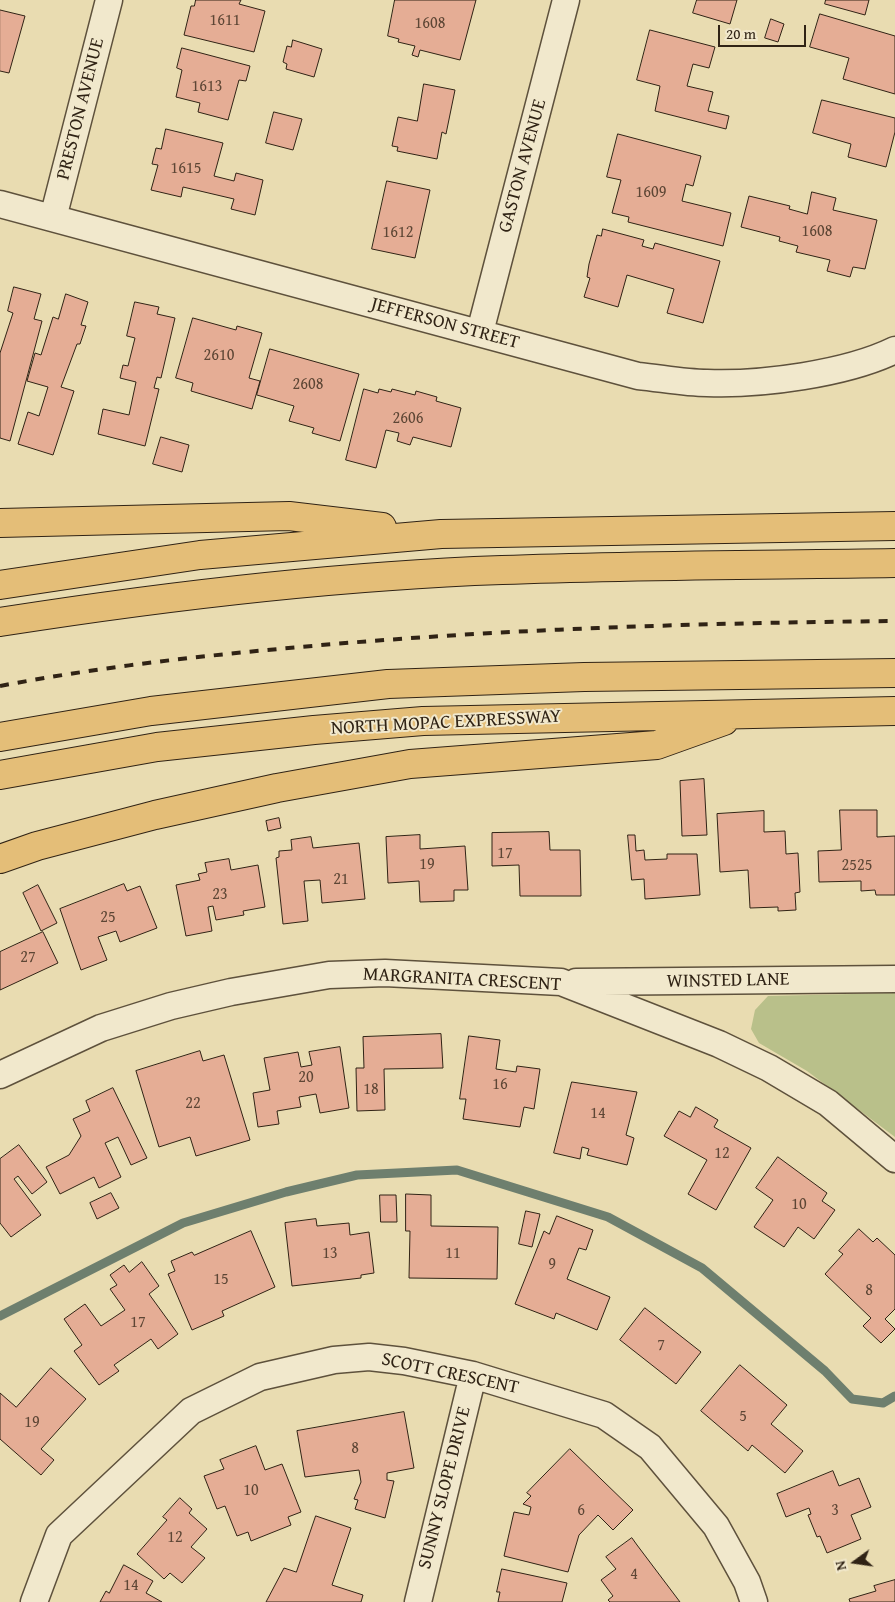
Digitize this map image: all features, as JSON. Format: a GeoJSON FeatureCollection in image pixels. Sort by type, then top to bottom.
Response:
{"type":"FeatureCollection","features":[{"type":"Feature","properties":{"kind":"highway"},"geometry":{"type":"LineString","coordinates":[[0,523],[289,516],[441,534]]}},
{"type":"Feature","properties":{"kind":"highway"},"geometry":{"type":"LineString","coordinates":[[0,585],[200,554],[441,534],[895,526]]}},
{"type":"Feature","properties":{"kind":"highway"},"geometry":{"type":"LineString","coordinates":[[0,622],[107,606],[319,581],[502,570],[895,563]]}},
{"type":"Feature","properties":{"kind":"highway"},"geometry":{"type":"LineString","coordinates":[[0,737],[150,711],[388,684],[584,677],[895,673]]}},
{"type":"Feature","properties":{"kind":"highway","name":"NORTH MOPAC EXPRESSWAY"},"geometry":{"type":"LineString","coordinates":[[0,775],[157,747],[423,721],[747,713],[895,712]]}},
{"type":"Feature","properties":{"kind":"highway"},"geometry":{"type":"LineString","coordinates":[[0,858],[37,846],[154,815],[277,788],[410,764],[657,745],[747,713]]}},
{"type":"Feature","properties":{"kind":"street","name":"PRESTON AVENUE"},"geometry":{"type":"LineString","coordinates":[[53,218],[109,0]]}},
{"type":"Feature","properties":{"kind":"street","name":"GASTON AVENUE"},"geometry":{"type":"LineString","coordinates":[[480,332],[566,0]]}},
{"type":"Feature","properties":{"kind":"street","name":"JEFFERSON STREET"},"geometry":{"type":"LineString","coordinates":[[0,204],[638,376],[706,383],[776,380],[834,370],[895,350]]}},
{"type":"Feature","properties":{"kind":"street","name":"MARGRANITA CRESCENT"},"geometry":{"type":"LineString","coordinates":[[0,1076],[101,1028],[171,1006],[231,992],[329,975],[384,973],[561,982],[719,1044],[769,1068],[828,1103],[895,1159]]}},
{"type":"Feature","properties":{"kind":"street","name":"WINSTED LANE"},"geometry":{"type":"LineString","coordinates":[[561,982],[895,979]]}},
{"type":"Feature","properties":{"kind":"street","name":"SCOTT CRESCENT"},"geometry":{"type":"LineString","coordinates":[[34,1602],[59,1535],[191,1411],[260,1377],[334,1360],[377,1358],[473,1375],[604,1415],[650,1447],[716,1526],[747,1582],[754,1602]]}},
{"type":"Feature","properties":{"kind":"street","name":"SUNNY SLOPE DRIVE"},"geometry":{"type":"LineString","coordinates":[[418,1602],[473,1375]]}},
{"type":"Feature","properties":{"kind":"green space"},"geometry":{"type":"Polygon","coordinates":[[[895,993],[895,1137],[807,1071],[759,1043],[751,1029],[755,1010],[768,996],[895,993]]]}},
{"type":"Feature","properties":{"kind":"building"},"geometry":{"type":"Polygon","coordinates":[[[196,0],[241,0],[239,4],[265,11],[254,52],[184,35],[191,6],[194,6],[196,0]]]}},
{"type":"Feature","properties":{"kind":"building"},"geometry":{"type":"Polygon","coordinates":[[[395,0],[476,0],[460,60],[420,50],[418,57],[412,55],[415,46],[398,42],[399,39],[388,36],[395,0]]]}},
{"type":"Feature","properties":{"kind":"building"},"geometry":{"type":"Polygon","coordinates":[[[697,0],[737,0],[730,24],[693,13],[697,0]]]}},
{"type":"Feature","properties":{"kind":"building"},"geometry":{"type":"Polygon","coordinates":[[[826,0],[869,0],[865,15],[825,4],[826,0]]]}},
{"type":"Feature","properties":{"kind":"building"},"geometry":{"type":"Polygon","coordinates":[[[0,10],[25,16],[9,73],[0,71],[0,10]]]}},
{"type":"Feature","properties":{"kind":"building"},"geometry":{"type":"Polygon","coordinates":[[[820,14],[895,36],[895,94],[843,79],[849,58],[810,47],[820,14]]]}},
{"type":"Feature","properties":{"kind":"building"},"geometry":{"type":"Polygon","coordinates":[[[771,19],[784,24],[778,42],[765,38],[771,19]]]}},
{"type":"Feature","properties":{"kind":"building"},"geometry":{"type":"Polygon","coordinates":[[[650,30],[715,47],[709,68],[693,64],[687,86],[713,92],[708,111],[729,116],[726,129],[655,111],[660,86],[637,80],[650,30]]]}},
{"type":"Feature","properties":{"kind":"building"},"geometry":{"type":"Polygon","coordinates":[[[293,40],[322,49],[314,77],[286,69],[287,64],[283,62],[287,46],[291,47],[293,40]]]}},
{"type":"Feature","properties":{"kind":"building"},"geometry":{"type":"Polygon","coordinates":[[[182,48],[250,66],[246,81],[239,80],[228,120],[198,112],[200,103],[176,97],[182,70],[177,68],[182,48]]]}},
{"type":"Feature","properties":{"kind":"building"},"geometry":{"type":"Polygon","coordinates":[[[424,84],[455,90],[446,134],[442,132],[437,159],[397,151],[398,147],[392,146],[398,117],[417,121],[424,84]]]}},
{"type":"Feature","properties":{"kind":"building"},"geometry":{"type":"Polygon","coordinates":[[[822,100],[895,118],[895,132],[886,167],[848,157],[851,144],[813,133],[822,100]]]}},
{"type":"Feature","properties":{"kind":"building"},"geometry":{"type":"Polygon","coordinates":[[[274,112],[302,119],[293,150],[266,143],[274,112]]]}},
{"type":"Feature","properties":{"kind":"building"},"geometry":{"type":"Polygon","coordinates":[[[166,129],[223,143],[214,176],[234,181],[236,173],[263,180],[255,215],[231,209],[234,199],[183,187],[181,197],[151,190],[158,165],[152,164],[156,148],[161,149],[166,129]]]}},
{"type":"Feature","properties":{"kind":"building"},"geometry":{"type":"Polygon","coordinates":[[[618,134],[701,156],[693,186],[686,184],[682,201],[731,213],[723,246],[628,222],[629,217],[612,213],[621,180],[607,177],[618,134]]]}},
{"type":"Feature","properties":{"kind":"building"},"geometry":{"type":"Polygon","coordinates":[[[387,181],[430,190],[415,258],[372,249],[387,181]]]}},
{"type":"Feature","properties":{"kind":"building"},"geometry":{"type":"Polygon","coordinates":[[[812,192],[836,198],[833,210],[877,220],[865,269],[853,267],[850,277],[827,271],[830,260],[796,252],[798,246],[779,241],[780,237],[741,227],[749,196],[790,206],[789,209],[807,214],[812,192]]]}},
{"type":"Feature","properties":{"kind":"building"},"geometry":{"type":"Polygon","coordinates":[[[603,229],[644,240],[642,246],[653,249],[655,243],[720,261],[703,323],[667,313],[674,289],[627,275],[618,307],[584,297],[590,278],[587,277],[589,264],[597,235],[601,236],[603,229]]]}},
{"type":"Feature","properties":{"kind":"building"},"geometry":{"type":"Polygon","coordinates":[[[14,287],[41,294],[34,319],[42,321],[10,441],[0,438],[0,353],[13,313],[8,311],[14,287]]]}},
{"type":"Feature","properties":{"kind":"building"},"geometry":{"type":"Polygon","coordinates":[[[66,294],[88,302],[81,325],[86,326],[80,344],[77,344],[61,387],[74,391],[53,455],[18,444],[28,412],[39,416],[48,387],[27,381],[35,353],[41,355],[53,317],[58,319],[66,294]]]}},
{"type":"Feature","properties":{"kind":"building"},"geometry":{"type":"Polygon","coordinates":[[[135,302],[159,307],[157,314],[175,318],[161,378],[157,377],[154,388],[159,389],[145,446],[98,434],[103,409],[129,415],[136,382],[120,378],[123,365],[128,366],[135,338],[127,336],[135,302]]]}},
{"type":"Feature","properties":{"kind":"building"},"geometry":{"type":"Polygon","coordinates":[[[193,318],[236,330],[237,326],[262,333],[249,378],[260,381],[252,409],[191,391],[193,383],[176,378],[193,318]]]}},
{"type":"Feature","properties":{"kind":"building"},"geometry":{"type":"Polygon","coordinates":[[[270,349],[359,374],[340,441],[312,433],[314,428],[289,421],[294,406],[257,395],[270,349]]]}},
{"type":"Feature","properties":{"kind":"building"},"geometry":{"type":"Polygon","coordinates":[[[364,389],[378,393],[379,389],[391,392],[392,389],[415,395],[416,391],[437,397],[436,401],[461,408],[451,447],[413,437],[410,445],[397,441],[399,433],[386,430],[376,468],[346,460],[364,389]]]}},
{"type":"Feature","properties":{"kind":"building"},"geometry":{"type":"Polygon","coordinates":[[[161,437],[189,445],[182,472],[153,464],[161,437]]]}},
{"type":"Feature","properties":{"kind":"building"},"geometry":{"type":"Polygon","coordinates":[[[704,779],[707,835],[682,836],[680,781],[704,779]]]}},
{"type":"Feature","properties":{"kind":"building"},"geometry":{"type":"Polygon","coordinates":[[[840,810],[877,810],[877,837],[895,836],[895,895],[876,895],[875,890],[861,891],[861,881],[819,882],[818,851],[841,850],[840,810]]]}},
{"type":"Feature","properties":{"kind":"building"},"geometry":{"type":"Polygon","coordinates":[[[764,811],[764,832],[785,831],[786,854],[798,853],[800,892],[795,893],[796,910],[778,911],[778,907],[750,908],[748,870],[720,872],[717,814],[764,811]]]}},
{"type":"Feature","properties":{"kind":"building"},"geometry":{"type":"Polygon","coordinates":[[[279,818],[281,828],[268,831],[266,821],[279,818]]]}},
{"type":"Feature","properties":{"kind":"building"},"geometry":{"type":"Polygon","coordinates":[[[549,832],[550,850],[580,850],[581,896],[520,896],[519,865],[492,866],[492,833],[549,832]]]}},
{"type":"Feature","properties":{"kind":"building"},"geometry":{"type":"Polygon","coordinates":[[[420,835],[420,849],[465,846],[468,890],[454,890],[454,901],[420,902],[419,881],[388,883],[386,837],[420,835]]]}},
{"type":"Feature","properties":{"kind":"building"},"geometry":{"type":"Polygon","coordinates":[[[628,835],[635,835],[636,851],[644,850],[645,860],[667,859],[667,854],[697,854],[700,895],[645,899],[644,879],[632,880],[628,835]]]}},
{"type":"Feature","properties":{"kind":"building"},"geometry":{"type":"Polygon","coordinates":[[[311,837],[313,848],[359,843],[365,899],[322,903],[320,880],[304,881],[308,921],[283,924],[276,858],[279,857],[279,851],[292,850],[291,840],[311,837]]]}},
{"type":"Feature","properties":{"kind":"building"},"geometry":{"type":"Polygon","coordinates":[[[229,859],[231,870],[258,865],[265,907],[243,911],[244,915],[216,920],[213,906],[208,907],[212,931],[186,936],[176,885],[200,880],[198,874],[207,872],[205,863],[229,859]]]}},
{"type":"Feature","properties":{"kind":"building"},"geometry":{"type":"Polygon","coordinates":[[[124,884],[127,891],[140,886],[157,928],[120,942],[116,931],[98,937],[107,960],[81,970],[60,909],[124,884]]]}},
{"type":"Feature","properties":{"kind":"building"},"geometry":{"type":"Polygon","coordinates":[[[38,885],[57,923],[41,931],[23,893],[38,885]]]}},
{"type":"Feature","properties":{"kind":"building"},"geometry":{"type":"Polygon","coordinates":[[[43,932],[58,963],[0,990],[0,952],[43,932]]]}},
{"type":"Feature","properties":{"kind":"building"},"geometry":{"type":"Polygon","coordinates":[[[441,1034],[443,1068],[384,1069],[385,1110],[357,1111],[356,1068],[364,1068],[363,1037],[441,1034]]]}},
{"type":"Feature","properties":{"kind":"building"},"geometry":{"type":"Polygon","coordinates":[[[469,1036],[500,1040],[496,1069],[516,1072],[517,1066],[540,1069],[534,1109],[524,1107],[520,1127],[463,1119],[466,1099],[460,1099],[469,1036]]]}},
{"type":"Feature","properties":{"kind":"building"},"geometry":{"type":"Polygon","coordinates":[[[340,1047],[349,1108],[320,1113],[316,1094],[299,1097],[301,1107],[277,1111],[279,1124],[258,1127],[253,1093],[270,1090],[264,1058],[298,1052],[301,1067],[312,1065],[309,1052],[340,1047]]]}},
{"type":"Feature","properties":{"kind":"building"},"geometry":{"type":"Polygon","coordinates":[[[200,1051],[203,1061],[224,1055],[250,1140],[196,1156],[190,1137],[159,1147],[136,1071],[200,1051]]]}},
{"type":"Feature","properties":{"kind":"building"},"geometry":{"type":"Polygon","coordinates":[[[572,1082],[637,1092],[626,1135],[634,1138],[627,1165],[587,1155],[589,1149],[582,1147],[580,1159],[554,1153],[572,1082]]]}},
{"type":"Feature","properties":{"kind":"building"},"geometry":{"type":"Polygon","coordinates":[[[113,1088],[147,1158],[131,1165],[118,1137],[105,1143],[121,1177],[99,1188],[94,1177],[60,1194],[46,1167],[69,1155],[81,1136],[73,1119],[90,1111],[86,1101],[113,1088]]]}},
{"type":"Feature","properties":{"kind":"building"},"geometry":{"type":"Polygon","coordinates":[[[696,1107],[718,1120],[714,1127],[751,1148],[716,1210],[688,1194],[707,1160],[664,1136],[679,1111],[690,1117],[696,1107]]]}},
{"type":"Feature","properties":{"kind":"building"},"geometry":{"type":"Polygon","coordinates":[[[19,1145],[47,1182],[32,1194],[18,1176],[14,1179],[41,1215],[11,1237],[0,1223],[0,1159],[19,1145]]]}},
{"type":"Feature","properties":{"kind":"building"},"geometry":{"type":"Polygon","coordinates":[[[778,1157],[827,1193],[822,1201],[835,1210],[814,1239],[798,1227],[784,1247],[754,1227],[773,1200],[756,1188],[778,1157]]]}},
{"type":"Feature","properties":{"kind":"building"},"geometry":{"type":"Polygon","coordinates":[[[111,1193],[119,1208],[97,1219],[90,1203],[111,1193]]]}},
{"type":"Feature","properties":{"kind":"building"},"geometry":{"type":"Polygon","coordinates":[[[406,1194],[431,1195],[431,1226],[498,1227],[497,1279],[409,1278],[410,1231],[406,1231],[406,1194]]]}},
{"type":"Feature","properties":{"kind":"building"},"geometry":{"type":"Polygon","coordinates":[[[380,1195],[396,1195],[397,1222],[381,1222],[380,1195]]]}},
{"type":"Feature","properties":{"kind":"building"},"geometry":{"type":"Polygon","coordinates":[[[526,1211],[540,1214],[532,1247],[519,1244],[526,1211]]]}},
{"type":"Feature","properties":{"kind":"building"},"geometry":{"type":"Polygon","coordinates":[[[557,1216],[593,1230],[586,1250],[579,1248],[567,1279],[610,1297],[597,1330],[556,1313],[554,1319],[515,1304],[544,1231],[549,1234],[557,1216]]]}},
{"type":"Feature","properties":{"kind":"building"},"geometry":{"type":"Polygon","coordinates":[[[316,1219],[317,1226],[349,1223],[350,1235],[369,1232],[374,1273],[361,1275],[361,1278],[292,1286],[285,1223],[316,1219]]]}},
{"type":"Feature","properties":{"kind":"building"},"geometry":{"type":"Polygon","coordinates":[[[859,1229],[873,1242],[877,1238],[895,1255],[895,1309],[885,1319],[895,1329],[881,1343],[863,1326],[871,1318],[825,1274],[843,1254],[839,1251],[859,1229]]]}},
{"type":"Feature","properties":{"kind":"building"},"geometry":{"type":"Polygon","coordinates":[[[251,1231],[275,1287],[222,1311],[224,1316],[192,1330],[168,1274],[175,1271],[171,1261],[192,1252],[194,1255],[251,1231]]]}},
{"type":"Feature","properties":{"kind":"building"},"geometry":{"type":"Polygon","coordinates":[[[142,1262],[159,1286],[149,1294],[178,1334],[158,1349],[151,1339],[114,1365],[119,1371],[99,1385],[74,1351],[82,1345],[64,1319],[85,1304],[101,1326],[125,1310],[110,1289],[117,1285],[110,1275],[124,1265],[129,1272],[142,1262]]]}},
{"type":"Feature","properties":{"kind":"building"},"geometry":{"type":"Polygon","coordinates":[[[645,1308],[701,1352],[676,1384],[620,1340],[645,1308]]]}},
{"type":"Feature","properties":{"kind":"building"},"geometry":{"type":"Polygon","coordinates":[[[740,1365],[787,1405],[771,1424],[803,1451],[785,1473],[752,1445],[748,1451],[701,1411],[740,1365]]]}},
{"type":"Feature","properties":{"kind":"building"},"geometry":{"type":"Polygon","coordinates":[[[51,1368],[86,1399],[41,1449],[54,1460],[41,1475],[0,1439],[0,1393],[16,1407],[51,1368]]]}},
{"type":"Feature","properties":{"kind":"building"},"geometry":{"type":"Polygon","coordinates":[[[404,1412],[414,1468],[387,1473],[387,1480],[394,1481],[385,1518],[355,1509],[358,1500],[354,1499],[361,1482],[359,1470],[305,1477],[297,1431],[404,1412]]]}},
{"type":"Feature","properties":{"kind":"building"},"geometry":{"type":"Polygon","coordinates":[[[256,1446],[265,1470],[282,1464],[301,1512],[288,1517],[291,1525],[251,1541],[248,1532],[237,1536],[225,1506],[217,1509],[204,1476],[224,1469],[220,1460],[256,1446]]]}},
{"type":"Feature","properties":{"kind":"building"},"geometry":{"type":"Polygon","coordinates":[[[570,1449],[633,1510],[613,1530],[598,1515],[579,1535],[568,1572],[504,1556],[514,1512],[529,1515],[531,1507],[523,1504],[531,1496],[527,1493],[570,1449]]]}},
{"type":"Feature","properties":{"kind":"building"},"geometry":{"type":"Polygon","coordinates":[[[833,1471],[839,1486],[859,1478],[871,1507],[851,1515],[861,1539],[827,1553],[820,1536],[817,1537],[808,1515],[811,1514],[809,1508],[786,1517],[777,1494],[833,1471]]]}},
{"type":"Feature","properties":{"kind":"building"},"geometry":{"type":"Polygon","coordinates":[[[180,1498],[192,1509],[189,1513],[207,1529],[191,1547],[205,1558],[182,1583],[170,1573],[164,1579],[137,1554],[167,1520],[163,1517],[180,1498]]]}},
{"type":"Feature","properties":{"kind":"building"},"geometry":{"type":"Polygon","coordinates":[[[316,1516],[351,1528],[332,1585],[363,1595],[361,1602],[266,1602],[284,1568],[296,1572],[316,1516]]]}},
{"type":"Feature","properties":{"kind":"building"},"geometry":{"type":"Polygon","coordinates":[[[632,1538],[680,1602],[610,1602],[608,1600],[613,1596],[601,1580],[616,1569],[606,1557],[632,1538]]]}},
{"type":"Feature","properties":{"kind":"building"},"geometry":{"type":"Polygon","coordinates":[[[124,1565],[153,1581],[146,1593],[162,1602],[100,1602],[106,1591],[109,1593],[124,1565]]]}},
{"type":"Feature","properties":{"kind":"building"},"geometry":{"type":"Polygon","coordinates":[[[502,1569],[567,1583],[562,1602],[498,1602],[500,1592],[497,1592],[502,1569]]]}},
{"type":"Feature","properties":{"kind":"building"},"geometry":{"type":"Polygon","coordinates":[[[895,1580],[895,1602],[850,1602],[849,1599],[876,1591],[874,1586],[895,1580]]]}},
{"type":"Feature","properties":{"kind":"waterway"},"geometry":{"type":"LineString","coordinates":[[0,1316],[183,1223],[286,1192],[357,1175],[457,1170],[608,1217],[702,1268],[825,1371],[852,1399],[883,1403],[895,1396]]}},
{"type":"Feature","properties":{"kind":"railway"},"geometry":{"type":"LineString","coordinates":[[0,686],[150,663],[262,650],[374,641],[597,628],[895,621]]}}]}
